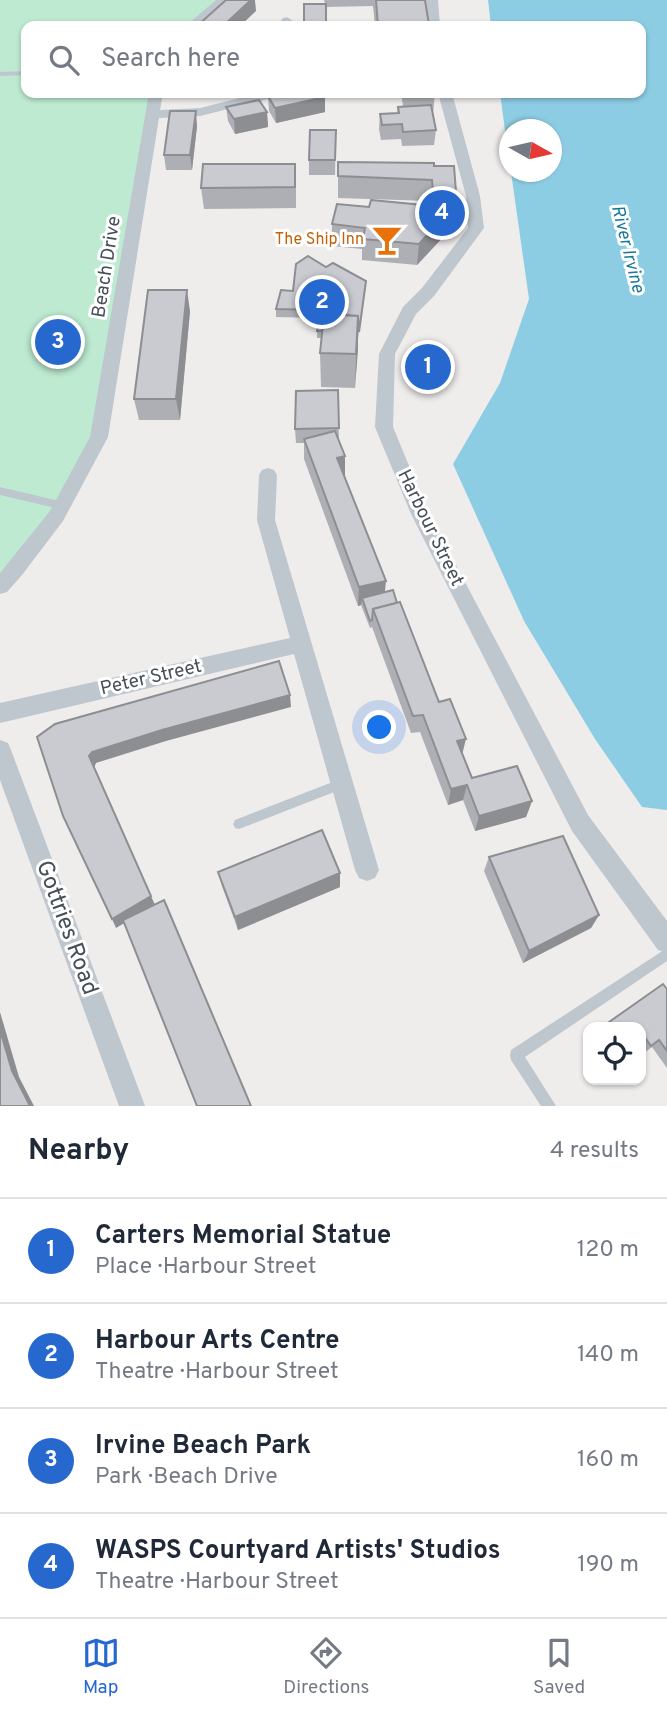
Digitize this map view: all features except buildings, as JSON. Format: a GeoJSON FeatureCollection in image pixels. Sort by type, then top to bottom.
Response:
{"type":"FeatureCollection","features":[{"type":"Feature","properties":{"kind":"street"},"geometry":{"type":"LineString","coordinates":[[198,21],[223,0]]}},
{"type":"Feature","properties":{"kind":"street"},"geometry":{"type":"LineString","coordinates":[[432,0],[434,21]]}},
{"type":"Feature","properties":{"kind":"street","name":"Beach Drive"},"geometry":{"type":"LineString","coordinates":[[0,586],[19,566],[64,506],[83,474],[99,437],[155,98]]}},
{"type":"Feature","properties":{"kind":"street"},"geometry":{"type":"LineString","coordinates":[[153,114],[200,112],[243,98]]}},
{"type":"Feature","properties":{"kind":"street","name":"Harbour Street"},"geometry":{"type":"LineString","coordinates":[[446,98],[473,196],[476,228],[428,292],[410,311],[387,354],[384,428],[420,514],[580,823],[667,941]]}},
{"type":"Feature","properties":{"kind":"street"},"geometry":{"type":"LineString","coordinates":[[268,475],[266,520],[366,870]]}},
{"type":"Feature","properties":{"kind":"street","name":"Peter Street"},"geometry":{"type":"LineString","coordinates":[[0,713],[302,644]]}},
{"type":"Feature","properties":{"kind":"street","name":"Gottries Road"},"geometry":{"type":"LineString","coordinates":[[0,750],[132,1106]]}},
{"type":"Feature","properties":{"kind":"lane"},"geometry":{"type":"LineString","coordinates":[[0,74],[21,73]]}},
{"type":"Feature","properties":{"kind":"lane"},"geometry":{"type":"LineString","coordinates":[[0,491],[64,506]]}},
{"type":"Feature","properties":{"kind":"lane"},"geometry":{"type":"LineString","coordinates":[[239,824],[343,783]]}},
{"type":"Feature","properties":{"kind":"lane"},"geometry":{"type":"LineString","coordinates":[[550,1106],[516,1055],[667,954]]}},
{"type":"Feature","properties":{"kind":"green space"},"geometry":{"type":"Polygon","coordinates":[[[0,0],[216,0],[197,21],[21,21],[21,98],[155,98],[126,280],[83,474],[0,573],[0,0]]]}},
{"type":"Feature","properties":{"kind":"water","name":"River Irvine"},"geometry":{"type":"Polygon","coordinates":[[[488,0],[667,0],[667,810],[642,807],[595,739],[524,621],[453,464],[500,383],[529,299],[512,182],[562,182],[562,119],[503,119],[501,98],[646,98],[646,21],[490,21],[488,0]]]}},
{"type":"Feature","properties":{"kind":"place","name":"WASPS Courtyard Artists' Studios"},"geometry":{"type":"Point","coordinates":[442,213]}},
{"type":"Feature","properties":{"kind":"place","name":"The Ship Inn"},"geometry":{"type":"Point","coordinates":[387,240]}},
{"type":"Feature","properties":{"kind":"place","name":"Harbour Arts Centre"},"geometry":{"type":"Point","coordinates":[322,302]}},
{"type":"Feature","properties":{"kind":"place","name":"Irvine Beach Park"},"geometry":{"type":"Point","coordinates":[58,342]}},
{"type":"Feature","properties":{"kind":"place","name":"Carters Memorial Statue"},"geometry":{"type":"Point","coordinates":[428,367]}}]}
